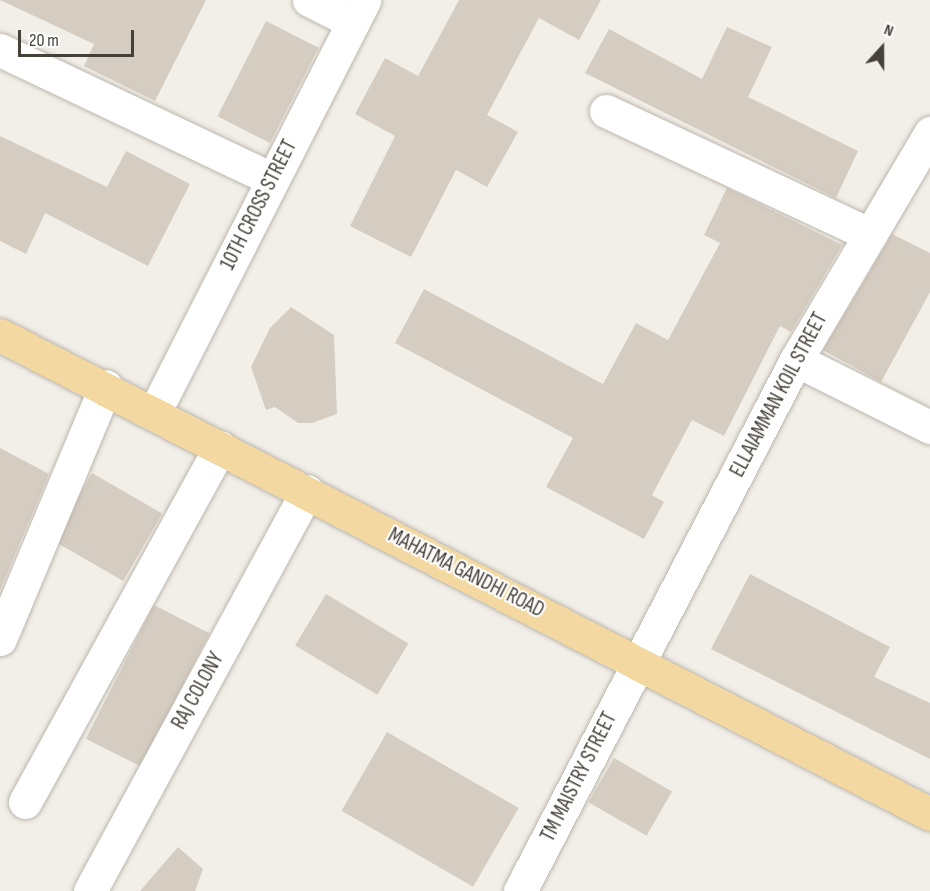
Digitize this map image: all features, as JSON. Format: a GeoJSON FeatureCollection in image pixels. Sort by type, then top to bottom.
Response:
{"type":"FeatureCollection","features":[{"type":"Feature","properties":{"kind":"main road","name":"MAHATMA GANDHI ROAD"},"geometry":{"type":"LineString","coordinates":[[0,335],[155,411],[220,447],[930,814]]}},
{"type":"Feature","properties":{"kind":"street"},"geometry":{"type":"LineString","coordinates":[[309,0],[358,11]]}},
{"type":"Feature","properties":{"kind":"street","name":"10TH CROSS STREET"},"geometry":{"type":"LineString","coordinates":[[155,411],[358,11]]}},
{"type":"Feature","properties":{"kind":"street"},"geometry":{"type":"LineString","coordinates":[[0,50],[272,179]]}},
{"type":"Feature","properties":{"kind":"street"},"geometry":{"type":"LineString","coordinates":[[606,111],[869,234]]}},
{"type":"Feature","properties":{"kind":"street","name":"ELLAIAMMAN KOIL STREET"},"geometry":{"type":"LineString","coordinates":[[638,662],[796,360],[869,234],[928,142]]}},
{"type":"Feature","properties":{"kind":"street"},"geometry":{"type":"LineString","coordinates":[[796,360],[930,427]]}},
{"type":"Feature","properties":{"kind":"street"},"geometry":{"type":"LineString","coordinates":[[0,639],[106,386]]}},
{"type":"Feature","properties":{"kind":"street"},"geometry":{"type":"LineString","coordinates":[[25,802],[220,447]]}},
{"type":"Feature","properties":{"kind":"street","name":"RAJ COLONY"},"geometry":{"type":"LineString","coordinates":[[90,891],[307,491]]}},
{"type":"Feature","properties":{"kind":"street","name":"TM MAISTRY STREET"},"geometry":{"type":"LineString","coordinates":[[520,891],[638,662]]}},
{"type":"Feature","properties":{"kind":"building"},"geometry":{"type":"Polygon","coordinates":[[[0,0],[206,0],[155,101],[84,66],[94,44],[0,0]]]}},
{"type":"Feature","properties":{"kind":"building"},"geometry":{"type":"Polygon","coordinates":[[[459,0],[601,0],[579,40],[539,18],[487,115],[518,132],[487,187],[456,170],[411,257],[350,226],[395,136],[355,114],[385,58],[418,76],[459,0]]]}},
{"type":"Feature","properties":{"kind":"building"},"geometry":{"type":"Polygon","coordinates":[[[266,21],[319,48],[270,143],[217,116],[266,21]]]}},
{"type":"Feature","properties":{"kind":"building"},"geometry":{"type":"Polygon","coordinates":[[[727,27],[772,47],[748,97],[858,151],[836,198],[585,73],[609,29],[702,79],[727,27]]]}},
{"type":"Feature","properties":{"kind":"building"},"geometry":{"type":"Polygon","coordinates":[[[0,136],[107,187],[126,151],[190,184],[148,266],[45,213],[26,254],[0,241],[0,136]]]}},
{"type":"Feature","properties":{"kind":"building"},"geometry":{"type":"Polygon","coordinates":[[[727,188],[842,245],[791,332],[780,326],[724,436],[692,420],[652,495],[664,502],[644,539],[546,487],[573,438],[395,343],[424,289],[603,384],[636,323],[668,340],[720,243],[704,235],[727,188]]]}},
{"type":"Feature","properties":{"kind":"building"},"geometry":{"type":"Polygon","coordinates":[[[892,234],[930,253],[930,292],[881,382],[823,350],[892,234]]]}},
{"type":"Feature","properties":{"kind":"building"},"geometry":{"type":"Polygon","coordinates":[[[291,307],[334,335],[337,414],[312,423],[298,423],[275,407],[266,410],[251,367],[270,328],[291,307]]]}},
{"type":"Feature","properties":{"kind":"building"},"geometry":{"type":"Polygon","coordinates":[[[0,448],[49,474],[0,590],[0,448]]]}},
{"type":"Feature","properties":{"kind":"building"},"geometry":{"type":"Polygon","coordinates":[[[92,473],[162,514],[123,581],[53,541],[92,473]]]}},
{"type":"Feature","properties":{"kind":"building"},"geometry":{"type":"Polygon","coordinates":[[[750,574],[890,647],[874,677],[930,703],[930,759],[711,649],[750,574]]]}},
{"type":"Feature","properties":{"kind":"building"},"geometry":{"type":"Polygon","coordinates":[[[326,594],[408,643],[377,695],[295,645],[326,594]]]}},
{"type":"Feature","properties":{"kind":"building"},"geometry":{"type":"Polygon","coordinates":[[[154,605],[209,633],[141,767],[86,739],[154,605]]]}},
{"type":"Feature","properties":{"kind":"building"},"geometry":{"type":"Polygon","coordinates":[[[387,732],[519,808],[473,887],[342,811],[387,732]]]}},
{"type":"Feature","properties":{"kind":"building"},"geometry":{"type":"Polygon","coordinates":[[[614,758],[672,792],[647,836],[588,802],[614,758]]]}},
{"type":"Feature","properties":{"kind":"building"},"geometry":{"type":"Polygon","coordinates":[[[178,847],[203,869],[195,891],[140,891],[178,847]]]}}]}
